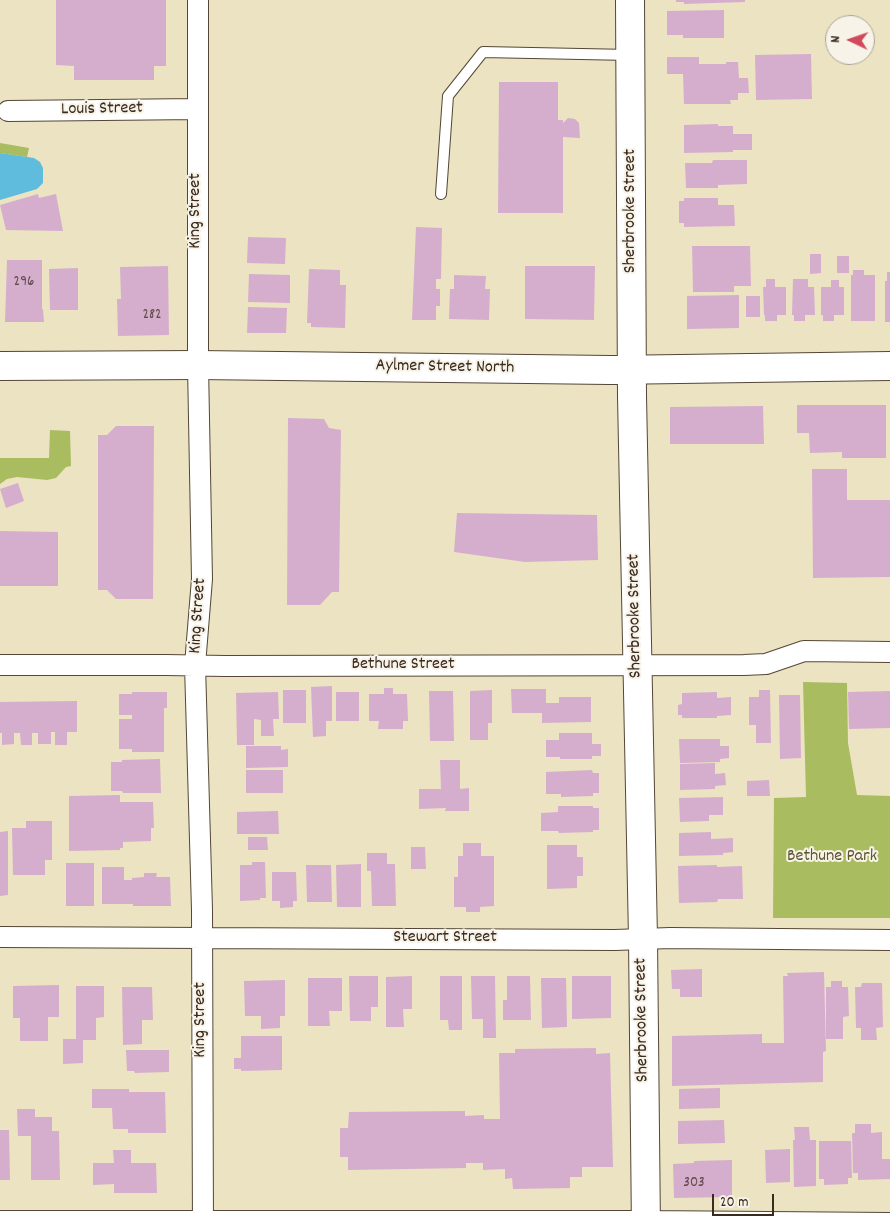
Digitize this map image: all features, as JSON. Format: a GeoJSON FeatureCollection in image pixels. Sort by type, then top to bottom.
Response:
{"type":"FeatureCollection","features":[{"type":"Feature","properties":{"kind":"main road","name":"Sherbrooke Street"},"geometry":{"type":"LineString","coordinates":[[630,0],[632,370],[643,938],[646,1228]]}},
{"type":"Feature","properties":{"kind":"main road","name":"Aylmer Street North"},"geometry":{"type":"LineString","coordinates":[[0,366],[198,365],[632,370],[890,366]]}},
{"type":"Feature","properties":{"kind":"main road"},"geometry":{"type":"LineString","coordinates":[[0,1225],[203,1229],[890,1227]]}},
{"type":"Feature","properties":{"kind":"street","name":"King Street"},"geometry":{"type":"LineString","coordinates":[[198,0],[198,365],[202,579],[195,665],[202,937],[203,1229]]}},
{"type":"Feature","properties":{"kind":"street","name":"Louis Street"},"geometry":{"type":"LineString","coordinates":[[8,111],[197,110]]}},
{"type":"Feature","properties":{"kind":"street","name":"Bethune Street"},"geometry":{"type":"LineString","coordinates":[[0,665],[744,666],[766,664],[804,652],[890,652]]}},
{"type":"Feature","properties":{"kind":"street","name":"Stewart Street"},"geometry":{"type":"LineString","coordinates":[[0,937],[890,940]]}},
{"type":"Feature","properties":{"kind":"lane"},"geometry":{"type":"LineString","coordinates":[[441,194],[448,96],[483,52],[631,55]]}},
{"type":"Feature","properties":{"kind":"green space"},"geometry":{"type":"Polygon","coordinates":[[[0,143],[29,148],[27,157],[0,153],[0,143]]]}},
{"type":"Feature","properties":{"kind":"green space"},"geometry":{"type":"Polygon","coordinates":[[[50,430],[70,431],[71,466],[66,467],[56,478],[47,480],[17,477],[7,479],[0,484],[0,458],[49,458],[50,430]]]}},
{"type":"Feature","properties":{"kind":"green space","name":"Bethune Park"},"geometry":{"type":"Polygon","coordinates":[[[803,682],[847,683],[848,743],[857,795],[890,796],[890,918],[773,918],[774,798],[806,797],[803,682]]]}},
{"type":"Feature","properties":{"kind":"water"},"geometry":{"type":"Polygon","coordinates":[[[0,153],[34,158],[40,162],[43,168],[43,183],[37,189],[0,200],[0,153]]]}},
{"type":"Feature","properties":{"kind":"building"},"geometry":{"type":"Polygon","coordinates":[[[56,0],[166,0],[166,66],[154,66],[154,80],[74,80],[74,66],[56,65],[56,0]]]}},
{"type":"Feature","properties":{"kind":"building"},"geometry":{"type":"Polygon","coordinates":[[[676,0],[745,0],[745,2],[684,4],[684,2],[676,2],[676,0]]]}},
{"type":"Feature","properties":{"kind":"building"},"geometry":{"type":"Polygon","coordinates":[[[724,10],[724,38],[683,38],[683,35],[667,35],[667,11],[724,10]]]}},
{"type":"Feature","properties":{"kind":"building"},"geometry":{"type":"Polygon","coordinates":[[[811,54],[812,99],[756,100],[755,55],[811,54]]]}},
{"type":"Feature","properties":{"kind":"building"},"geometry":{"type":"Polygon","coordinates":[[[667,57],[699,57],[699,64],[738,62],[739,78],[748,78],[749,93],[738,93],[738,100],[730,100],[731,104],[684,104],[683,74],[667,74],[667,57]]]}},
{"type":"Feature","properties":{"kind":"building"},"geometry":{"type":"Polygon","coordinates":[[[499,82],[558,82],[558,120],[563,120],[563,123],[568,118],[575,119],[579,123],[580,138],[563,137],[563,213],[498,213],[499,82]]]}},
{"type":"Feature","properties":{"kind":"building"},"geometry":{"type":"Polygon","coordinates":[[[718,124],[718,126],[733,126],[733,134],[752,134],[752,150],[684,153],[684,125],[718,124]]]}},
{"type":"Feature","properties":{"kind":"building"},"geometry":{"type":"Polygon","coordinates":[[[713,160],[747,160],[747,184],[718,185],[718,188],[686,188],[685,163],[712,163],[713,160]]]}},
{"type":"Feature","properties":{"kind":"building"},"geometry":{"type":"Polygon","coordinates":[[[38,194],[39,198],[56,194],[63,231],[6,230],[0,205],[38,194]]]}},
{"type":"Feature","properties":{"kind":"building"},"geometry":{"type":"Polygon","coordinates":[[[684,198],[718,198],[718,205],[734,205],[735,226],[684,227],[684,223],[679,223],[679,201],[684,201],[684,198]]]}},
{"type":"Feature","properties":{"kind":"building"},"geometry":{"type":"Polygon","coordinates":[[[416,227],[442,228],[441,279],[436,279],[436,289],[440,289],[440,306],[436,306],[436,320],[412,320],[416,227]]]}},
{"type":"Feature","properties":{"kind":"building"},"geometry":{"type":"Polygon","coordinates":[[[248,237],[286,238],[285,264],[247,263],[248,237]]]}},
{"type":"Feature","properties":{"kind":"building"},"geometry":{"type":"Polygon","coordinates":[[[692,246],[750,246],[751,286],[734,286],[734,292],[693,292],[692,246]]]}},
{"type":"Feature","properties":{"kind":"building"},"geometry":{"type":"Polygon","coordinates":[[[810,254],[821,254],[821,273],[810,274],[810,254]]]}},
{"type":"Feature","properties":{"kind":"building"},"geometry":{"type":"Polygon","coordinates":[[[837,256],[849,256],[849,273],[837,273],[837,256]]]}},
{"type":"Feature","properties":{"kind":"building"},"geometry":{"type":"Polygon","coordinates":[[[7,260],[42,260],[42,309],[44,322],[5,322],[7,260]]]}},
{"type":"Feature","properties":{"kind":"building"},"geometry":{"type":"Polygon","coordinates":[[[168,266],[169,335],[118,336],[117,299],[121,299],[120,267],[168,266]]]}},
{"type":"Feature","properties":{"kind":"building"},"geometry":{"type":"Polygon","coordinates":[[[525,266],[595,266],[594,320],[525,319],[525,266]]]}},
{"type":"Feature","properties":{"kind":"building"},"geometry":{"type":"Polygon","coordinates":[[[78,268],[78,310],[50,310],[49,269],[78,268]]]}},
{"type":"Feature","properties":{"kind":"building"},"geometry":{"type":"Polygon","coordinates":[[[309,269],[340,270],[340,285],[346,285],[345,328],[311,327],[311,323],[307,323],[309,269]]]}},
{"type":"Feature","properties":{"kind":"building"},"geometry":{"type":"Polygon","coordinates":[[[853,270],[864,270],[864,275],[875,275],[875,321],[851,321],[851,275],[853,275],[853,270]]]}},
{"type":"Feature","properties":{"kind":"building"},"geometry":{"type":"Polygon","coordinates":[[[887,272],[890,272],[890,322],[885,322],[885,281],[887,281],[887,272]]]}},
{"type":"Feature","properties":{"kind":"building"},"geometry":{"type":"Polygon","coordinates":[[[249,274],[290,275],[290,303],[248,302],[249,274]]]}},
{"type":"Feature","properties":{"kind":"building"},"geometry":{"type":"Polygon","coordinates":[[[454,275],[486,276],[485,289],[490,289],[489,320],[449,319],[450,289],[454,289],[454,275]]]}},
{"type":"Feature","properties":{"kind":"building"},"geometry":{"type":"Polygon","coordinates":[[[766,279],[775,279],[775,287],[786,287],[786,315],[777,315],[777,321],[765,321],[763,287],[766,287],[766,279]]]}},
{"type":"Feature","properties":{"kind":"building"},"geometry":{"type":"Polygon","coordinates":[[[793,279],[808,279],[808,287],[814,287],[815,315],[805,315],[805,321],[794,321],[794,315],[792,315],[793,279]]]}},
{"type":"Feature","properties":{"kind":"building"},"geometry":{"type":"Polygon","coordinates":[[[831,280],[839,280],[839,287],[844,287],[844,315],[834,315],[834,321],[823,321],[823,315],[821,315],[821,287],[831,287],[831,280]]]}},
{"type":"Feature","properties":{"kind":"building"},"geometry":{"type":"Polygon","coordinates":[[[739,295],[739,328],[687,329],[687,296],[739,295]]]}},
{"type":"Feature","properties":{"kind":"building"},"geometry":{"type":"Polygon","coordinates":[[[746,296],[760,296],[760,317],[746,317],[746,296]]]}},
{"type":"Feature","properties":{"kind":"building"},"geometry":{"type":"Polygon","coordinates":[[[248,307],[287,308],[286,333],[247,333],[248,307]]]}},
{"type":"Feature","properties":{"kind":"building"},"geometry":{"type":"Polygon","coordinates":[[[797,405],[886,405],[886,458],[842,458],[842,452],[810,453],[809,433],[797,433],[797,405]]]}},
{"type":"Feature","properties":{"kind":"building"},"geometry":{"type":"Polygon","coordinates":[[[763,406],[764,444],[670,444],[670,407],[763,406]]]}},
{"type":"Feature","properties":{"kind":"building"},"geometry":{"type":"Polygon","coordinates":[[[288,418],[324,419],[329,428],[341,430],[339,592],[332,592],[320,605],[287,605],[288,418]]]}},
{"type":"Feature","properties":{"kind":"building"},"geometry":{"type":"Polygon","coordinates":[[[116,426],[154,426],[153,599],[116,599],[107,590],[98,590],[98,435],[107,435],[116,426]]]}},
{"type":"Feature","properties":{"kind":"building"},"geometry":{"type":"Polygon","coordinates":[[[812,469],[847,469],[847,500],[890,500],[890,577],[813,578],[812,469]]]}},
{"type":"Feature","properties":{"kind":"building"},"geometry":{"type":"Polygon","coordinates":[[[18,483],[24,501],[6,508],[0,489],[18,483]]]}},
{"type":"Feature","properties":{"kind":"building"},"geometry":{"type":"Polygon","coordinates":[[[457,513],[597,515],[598,560],[525,562],[454,552],[457,513]]]}},
{"type":"Feature","properties":{"kind":"building"},"geometry":{"type":"Polygon","coordinates":[[[0,531],[58,532],[58,586],[0,586],[0,531]]]}},
{"type":"Feature","properties":{"kind":"building"},"geometry":{"type":"Polygon","coordinates":[[[332,686],[332,721],[326,721],[326,736],[313,737],[311,687],[332,686]]]}},
{"type":"Feature","properties":{"kind":"building"},"geometry":{"type":"Polygon","coordinates":[[[384,688],[393,688],[393,694],[407,694],[408,721],[403,721],[403,729],[378,729],[379,721],[369,721],[369,694],[384,694],[384,688]]]}},
{"type":"Feature","properties":{"kind":"building"},"geometry":{"type":"Polygon","coordinates":[[[511,689],[546,689],[546,703],[559,703],[559,697],[591,697],[591,722],[542,723],[542,713],[512,713],[511,689]]]}},
{"type":"Feature","properties":{"kind":"building"},"geometry":{"type":"Polygon","coordinates":[[[283,690],[306,690],[306,723],[283,723],[283,690]]]}},
{"type":"Feature","properties":{"kind":"building"},"geometry":{"type":"Polygon","coordinates":[[[492,690],[492,723],[488,723],[488,740],[470,740],[470,691],[492,690]]]}},
{"type":"Feature","properties":{"kind":"building"},"geometry":{"type":"Polygon","coordinates":[[[759,690],[770,690],[771,743],[756,743],[756,725],[749,725],[749,697],[759,697],[759,690]]]}},
{"type":"Feature","properties":{"kind":"building"},"geometry":{"type":"Polygon","coordinates":[[[429,691],[453,691],[454,741],[430,741],[429,691]]]}},
{"type":"Feature","properties":{"kind":"building"},"geometry":{"type":"Polygon","coordinates":[[[890,691],[890,728],[849,729],[848,692],[890,691]]]}},
{"type":"Feature","properties":{"kind":"building"},"geometry":{"type":"Polygon","coordinates":[[[132,692],[167,692],[167,708],[164,708],[164,752],[132,752],[132,749],[119,749],[119,719],[132,719],[132,715],[119,715],[119,694],[132,694],[132,692]]]}},
{"type":"Feature","properties":{"kind":"building"},"geometry":{"type":"Polygon","coordinates":[[[278,692],[279,719],[273,719],[274,736],[261,736],[261,720],[254,719],[254,745],[237,745],[236,693],[278,692]]]}},
{"type":"Feature","properties":{"kind":"building"},"geometry":{"type":"Polygon","coordinates":[[[336,692],[359,692],[359,721],[336,721],[336,692]]]}},
{"type":"Feature","properties":{"kind":"building"},"geometry":{"type":"Polygon","coordinates":[[[717,692],[717,698],[731,697],[731,715],[717,716],[717,718],[682,718],[682,715],[678,715],[678,705],[682,704],[682,693],[717,692]]]}},
{"type":"Feature","properties":{"kind":"building"},"geometry":{"type":"Polygon","coordinates":[[[779,695],[800,695],[801,758],[780,759],[779,695]]]}},
{"type":"Feature","properties":{"kind":"building"},"geometry":{"type":"Polygon","coordinates":[[[77,701],[77,732],[67,732],[67,745],[55,745],[55,732],[51,732],[51,744],[38,744],[38,733],[32,733],[32,745],[21,745],[20,733],[14,733],[14,744],[2,745],[0,702],[77,701]]]}},
{"type":"Feature","properties":{"kind":"building"},"geometry":{"type":"Polygon","coordinates":[[[559,733],[592,733],[592,744],[601,744],[601,756],[592,756],[592,759],[546,757],[546,740],[559,740],[559,733]]]}},
{"type":"Feature","properties":{"kind":"building"},"geometry":{"type":"Polygon","coordinates":[[[679,739],[720,739],[720,746],[729,746],[729,758],[720,759],[720,762],[680,763],[679,739]]]}},
{"type":"Feature","properties":{"kind":"building"},"geometry":{"type":"Polygon","coordinates":[[[246,746],[281,746],[281,750],[288,749],[288,767],[246,768],[246,746]]]}},
{"type":"Feature","properties":{"kind":"building"},"geometry":{"type":"Polygon","coordinates":[[[160,759],[161,793],[123,793],[122,791],[111,791],[111,762],[160,759]]]}},
{"type":"Feature","properties":{"kind":"building"},"geometry":{"type":"Polygon","coordinates":[[[440,760],[460,760],[460,789],[469,788],[469,811],[445,811],[446,808],[419,809],[419,789],[441,789],[440,760]]]}},
{"type":"Feature","properties":{"kind":"building"},"geometry":{"type":"Polygon","coordinates":[[[715,763],[715,774],[725,773],[726,785],[715,786],[715,789],[680,790],[680,764],[715,763]]]}},
{"type":"Feature","properties":{"kind":"building"},"geometry":{"type":"Polygon","coordinates":[[[246,770],[283,770],[283,793],[246,793],[246,770]]]}},
{"type":"Feature","properties":{"kind":"building"},"geometry":{"type":"Polygon","coordinates":[[[592,770],[593,773],[599,773],[599,793],[593,793],[593,796],[561,797],[561,794],[546,794],[546,772],[592,770]]]}},
{"type":"Feature","properties":{"kind":"building"},"geometry":{"type":"Polygon","coordinates":[[[769,780],[770,796],[747,796],[747,781],[769,780]]]}},
{"type":"Feature","properties":{"kind":"building"},"geometry":{"type":"Polygon","coordinates":[[[120,795],[120,802],[153,802],[154,828],[151,828],[151,841],[123,842],[123,848],[120,848],[120,850],[69,851],[69,796],[120,795]]]}},
{"type":"Feature","properties":{"kind":"building"},"geometry":{"type":"Polygon","coordinates":[[[723,797],[723,815],[709,815],[709,821],[680,822],[679,798],[723,797]]]}},
{"type":"Feature","properties":{"kind":"building"},"geometry":{"type":"Polygon","coordinates":[[[558,806],[593,806],[593,808],[599,808],[599,830],[593,830],[593,832],[559,833],[558,831],[541,831],[541,813],[558,812],[558,806]]]}},
{"type":"Feature","properties":{"kind":"building"},"geometry":{"type":"Polygon","coordinates":[[[278,811],[279,834],[237,834],[237,812],[278,811]]]}},
{"type":"Feature","properties":{"kind":"building"},"geometry":{"type":"Polygon","coordinates":[[[26,821],[52,821],[52,860],[45,860],[45,875],[13,875],[12,828],[26,828],[26,821]]]}},
{"type":"Feature","properties":{"kind":"building"},"geometry":{"type":"Polygon","coordinates":[[[8,831],[8,895],[0,896],[0,832],[8,831]]]}},
{"type":"Feature","properties":{"kind":"building"},"geometry":{"type":"Polygon","coordinates":[[[711,832],[711,839],[733,838],[733,852],[723,853],[723,855],[679,856],[679,833],[711,832]]]}},
{"type":"Feature","properties":{"kind":"building"},"geometry":{"type":"Polygon","coordinates":[[[248,837],[267,837],[268,850],[248,850],[248,837]]]}},
{"type":"Feature","properties":{"kind":"building"},"geometry":{"type":"Polygon","coordinates":[[[463,843],[481,843],[481,856],[494,856],[494,906],[480,907],[480,912],[466,912],[466,907],[454,907],[454,877],[458,877],[458,856],[463,856],[463,843]]]}},
{"type":"Feature","properties":{"kind":"building"},"geometry":{"type":"Polygon","coordinates":[[[547,845],[577,845],[577,857],[583,857],[583,876],[577,876],[577,888],[547,889],[547,845]]]}},
{"type":"Feature","properties":{"kind":"building"},"geometry":{"type":"Polygon","coordinates":[[[411,847],[425,847],[426,869],[411,869],[411,847]]]}},
{"type":"Feature","properties":{"kind":"building"},"geometry":{"type":"Polygon","coordinates":[[[367,853],[387,853],[387,864],[395,864],[396,906],[372,906],[371,871],[367,871],[367,853]]]}},
{"type":"Feature","properties":{"kind":"building"},"geometry":{"type":"Polygon","coordinates":[[[252,862],[265,862],[266,898],[240,901],[240,865],[252,865],[252,862]]]}},
{"type":"Feature","properties":{"kind":"building"},"geometry":{"type":"Polygon","coordinates":[[[66,863],[94,863],[94,906],[66,906],[66,863]]]}},
{"type":"Feature","properties":{"kind":"building"},"geometry":{"type":"Polygon","coordinates":[[[361,864],[361,907],[337,907],[336,865],[361,864]]]}},
{"type":"Feature","properties":{"kind":"building"},"geometry":{"type":"Polygon","coordinates":[[[306,865],[331,865],[332,902],[307,902],[306,865]]]}},
{"type":"Feature","properties":{"kind":"building"},"geometry":{"type":"Polygon","coordinates":[[[717,865],[717,867],[742,866],[743,899],[718,899],[717,902],[679,903],[678,866],[717,865]]]}},
{"type":"Feature","properties":{"kind":"building"},"geometry":{"type":"Polygon","coordinates":[[[102,867],[124,867],[124,880],[144,877],[144,873],[157,873],[156,877],[170,877],[171,906],[102,904],[102,867]]]}},
{"type":"Feature","properties":{"kind":"building"},"geometry":{"type":"Polygon","coordinates":[[[272,872],[296,872],[297,901],[293,901],[293,907],[280,908],[280,901],[272,901],[272,872]]]}},
{"type":"Feature","properties":{"kind":"building"},"geometry":{"type":"Polygon","coordinates":[[[702,969],[702,997],[680,997],[680,989],[672,989],[671,970],[702,969]]]}},
{"type":"Feature","properties":{"kind":"building"},"geometry":{"type":"Polygon","coordinates":[[[824,972],[826,1051],[823,1052],[823,1082],[672,1086],[672,1036],[762,1034],[762,1043],[784,1043],[783,976],[788,976],[787,973],[824,972]]]}},
{"type":"Feature","properties":{"kind":"building"},"geometry":{"type":"Polygon","coordinates":[[[349,976],[378,976],[378,1007],[371,1007],[371,1021],[350,1021],[349,976]]]}},
{"type":"Feature","properties":{"kind":"building"},"geometry":{"type":"Polygon","coordinates":[[[412,976],[412,1009],[403,1009],[404,1027],[386,1027],[386,977],[412,976]]]}},
{"type":"Feature","properties":{"kind":"building"},"geometry":{"type":"Polygon","coordinates":[[[440,976],[462,976],[462,1030],[449,1030],[448,1020],[440,1020],[440,976]]]}},
{"type":"Feature","properties":{"kind":"building"},"geometry":{"type":"Polygon","coordinates":[[[471,976],[495,976],[496,1038],[483,1038],[483,1019],[472,1019],[471,976]]]}},
{"type":"Feature","properties":{"kind":"building"},"geometry":{"type":"Polygon","coordinates":[[[507,976],[530,976],[531,1020],[503,1020],[503,1000],[507,1000],[507,976]]]}},
{"type":"Feature","properties":{"kind":"building"},"geometry":{"type":"Polygon","coordinates":[[[572,976],[611,976],[611,1018],[572,1019],[572,976]]]}},
{"type":"Feature","properties":{"kind":"building"},"geometry":{"type":"Polygon","coordinates":[[[308,978],[342,978],[342,1011],[329,1011],[330,1026],[308,1026],[308,978]]]}},
{"type":"Feature","properties":{"kind":"building"},"geometry":{"type":"Polygon","coordinates":[[[541,978],[566,978],[567,1027],[542,1028],[541,978]]]}},
{"type":"Feature","properties":{"kind":"building"},"geometry":{"type":"Polygon","coordinates":[[[285,980],[285,1016],[280,1016],[280,1028],[261,1029],[261,1016],[245,1016],[244,981],[285,980]]]}},
{"type":"Feature","properties":{"kind":"building"},"geometry":{"type":"Polygon","coordinates":[[[831,981],[842,981],[842,987],[848,987],[849,1016],[843,1017],[843,1039],[826,1039],[826,987],[831,987],[831,981]]]}},
{"type":"Feature","properties":{"kind":"building"},"geometry":{"type":"Polygon","coordinates":[[[862,983],[882,983],[883,1027],[876,1028],[877,1040],[861,1040],[861,1028],[856,1028],[855,987],[861,987],[862,983]]]}},
{"type":"Feature","properties":{"kind":"building"},"geometry":{"type":"Polygon","coordinates":[[[59,985],[59,1017],[48,1017],[48,1041],[20,1041],[20,1018],[13,1018],[13,986],[59,985]]]}},
{"type":"Feature","properties":{"kind":"building"},"geometry":{"type":"Polygon","coordinates":[[[76,986],[104,986],[104,1017],[96,1018],[96,1040],[83,1040],[83,1063],[63,1064],[63,1039],[76,1039],[76,986]]]}},
{"type":"Feature","properties":{"kind":"building"},"geometry":{"type":"Polygon","coordinates":[[[122,987],[152,987],[153,1020],[142,1020],[142,1044],[123,1045],[122,987]]]}},
{"type":"Feature","properties":{"kind":"building"},"geometry":{"type":"Polygon","coordinates":[[[241,1036],[282,1036],[282,1070],[241,1071],[241,1069],[234,1069],[234,1058],[241,1058],[241,1036]]]}},
{"type":"Feature","properties":{"kind":"building"},"geometry":{"type":"Polygon","coordinates":[[[596,1048],[596,1054],[610,1053],[613,1167],[582,1167],[582,1177],[570,1177],[570,1188],[513,1189],[512,1178],[505,1179],[505,1169],[483,1170],[483,1163],[466,1163],[466,1168],[348,1170],[348,1157],[340,1157],[340,1128],[348,1128],[349,1112],[465,1111],[465,1116],[484,1115],[484,1119],[500,1119],[499,1053],[515,1053],[515,1049],[596,1048]]]}},
{"type":"Feature","properties":{"kind":"building"},"geometry":{"type":"Polygon","coordinates":[[[126,1050],[169,1050],[169,1072],[135,1073],[134,1071],[127,1071],[126,1050]]]}},
{"type":"Feature","properties":{"kind":"building"},"geometry":{"type":"Polygon","coordinates":[[[720,1088],[720,1108],[679,1109],[679,1089],[720,1088]]]}},
{"type":"Feature","properties":{"kind":"building"},"geometry":{"type":"Polygon","coordinates":[[[92,1089],[129,1089],[129,1092],[165,1092],[166,1133],[128,1133],[128,1129],[113,1129],[112,1108],[92,1108],[92,1089]]]}},
{"type":"Feature","properties":{"kind":"building"},"geometry":{"type":"Polygon","coordinates":[[[17,1109],[35,1109],[35,1117],[52,1117],[52,1131],[59,1131],[60,1180],[31,1180],[31,1136],[18,1136],[17,1109]]]}},
{"type":"Feature","properties":{"kind":"building"},"geometry":{"type":"Polygon","coordinates":[[[724,1120],[725,1143],[678,1144],[678,1121],[724,1120]]]}},
{"type":"Feature","properties":{"kind":"building"},"geometry":{"type":"Polygon","coordinates":[[[855,1124],[871,1124],[871,1133],[882,1132],[882,1159],[890,1159],[890,1179],[858,1180],[858,1173],[853,1173],[852,1133],[855,1133],[855,1124]]]}},
{"type":"Feature","properties":{"kind":"building"},"geometry":{"type":"Polygon","coordinates":[[[794,1127],[809,1127],[810,1140],[816,1140],[816,1186],[794,1187],[794,1127]]]}},
{"type":"Feature","properties":{"kind":"building"},"geometry":{"type":"Polygon","coordinates":[[[0,1130],[9,1130],[10,1180],[0,1180],[0,1130]]]}},
{"type":"Feature","properties":{"kind":"building"},"geometry":{"type":"Polygon","coordinates":[[[819,1141],[851,1141],[852,1178],[848,1178],[848,1184],[824,1185],[824,1179],[819,1179],[819,1141]]]}},
{"type":"Feature","properties":{"kind":"building"},"geometry":{"type":"Polygon","coordinates":[[[790,1149],[790,1182],[766,1183],[765,1150],[790,1149]]]}},
{"type":"Feature","properties":{"kind":"building"},"geometry":{"type":"Polygon","coordinates":[[[113,1150],[131,1150],[131,1163],[156,1163],[157,1193],[114,1193],[114,1184],[93,1185],[93,1163],[114,1163],[113,1150]]]}},
{"type":"Feature","properties":{"kind":"building"},"geometry":{"type":"Polygon","coordinates":[[[732,1160],[732,1197],[674,1198],[673,1164],[694,1163],[694,1161],[732,1160]]]}}]}
